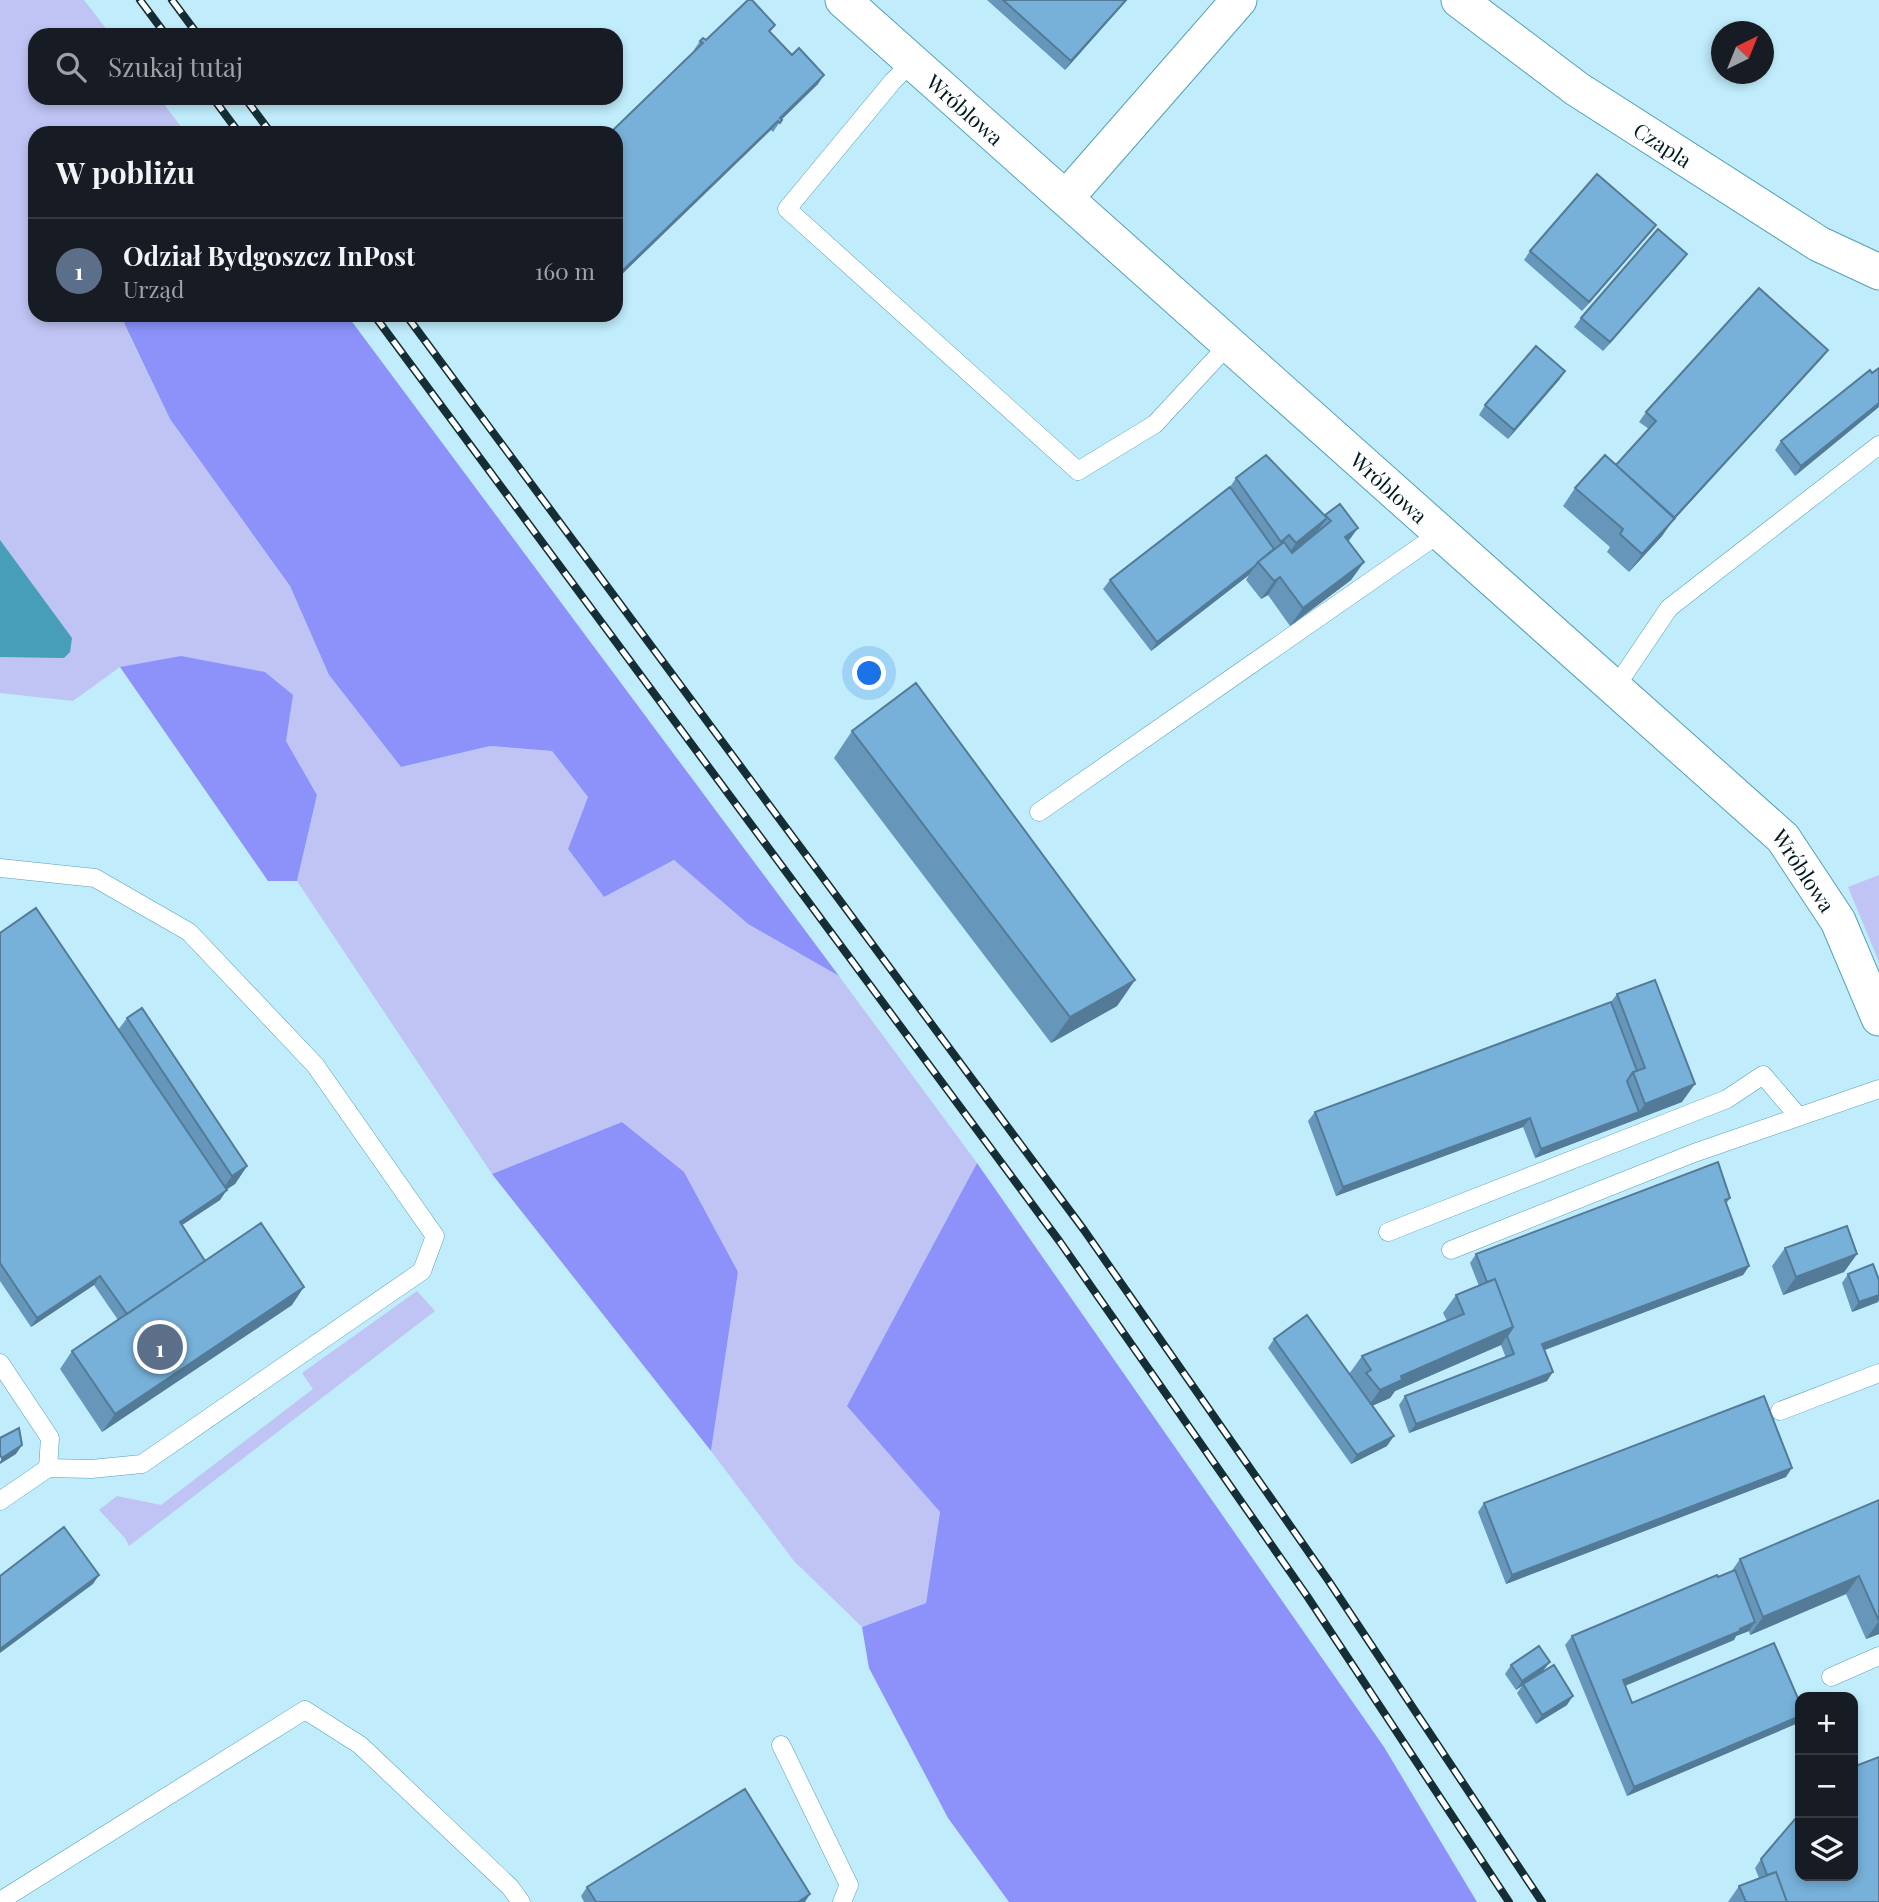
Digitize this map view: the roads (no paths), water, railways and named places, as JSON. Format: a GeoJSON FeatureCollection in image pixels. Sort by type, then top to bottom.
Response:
{"type":"FeatureCollection","features":[{"type":"Feature","properties":{"kind":"street","name":"Wróblowa"},"geometry":{"type":"LineString","coordinates":[[843,0],[1783,838],[1838,921],[1879,1018]]}},
{"type":"Feature","properties":{"kind":"street"},"geometry":{"type":"LineString","coordinates":[[1066,198],[1239,0]]}},
{"type":"Feature","properties":{"kind":"street","name":"Czapla"},"geometry":{"type":"LineString","coordinates":[[1459,0],[1577,89],[1819,244],[1879,272]]}},
{"type":"Feature","properties":{"kind":"lane"},"geometry":{"type":"LineString","coordinates":[[913,61],[893,81],[787,209],[1077,471],[1155,424],[1229,344]]}},
{"type":"Feature","properties":{"kind":"lane"},"geometry":{"type":"LineString","coordinates":[[1615,688],[1669,608],[1879,445]]}},
{"type":"Feature","properties":{"kind":"lane"},"geometry":{"type":"LineString","coordinates":[[1039,812],[1440,533]]}},
{"type":"Feature","properties":{"kind":"lane"},"geometry":{"type":"LineString","coordinates":[[0,867],[96,878],[189,932],[315,1065],[435,1236],[422,1271],[142,1464],[91,1469],[48,1468],[0,1501]]}},
{"type":"Feature","properties":{"kind":"lane"},"geometry":{"type":"LineString","coordinates":[[1388,1232],[1727,1099],[1763,1074],[1800,1117]]}},
{"type":"Feature","properties":{"kind":"lane"},"geometry":{"type":"LineString","coordinates":[[1451,1250],[1694,1153],[1879,1090]]}},
{"type":"Feature","properties":{"kind":"lane"},"geometry":{"type":"LineString","coordinates":[[0,1363],[50,1438],[48,1468]]}},
{"type":"Feature","properties":{"kind":"lane"},"geometry":{"type":"LineString","coordinates":[[1780,1411],[1879,1373]]}},
{"type":"Feature","properties":{"kind":"lane"},"geometry":{"type":"LineString","coordinates":[[1831,1676],[1879,1656]]}},
{"type":"Feature","properties":{"kind":"lane"},"geometry":{"type":"LineString","coordinates":[[0,1901],[305,1710],[360,1745],[510,1886],[521,1902]]}},
{"type":"Feature","properties":{"kind":"lane"},"geometry":{"type":"LineString","coordinates":[[781,1745],[849,1885],[842,1902]]}},
{"type":"Feature","properties":{"kind":"railway"},"geometry":{"type":"LineString","coordinates":[[140,0],[161,28]]}},
{"type":"Feature","properties":{"kind":"railway"},"geometry":{"type":"LineString","coordinates":[[172,0],[193,28]]}},
{"type":"Feature","properties":{"kind":"railway"},"geometry":{"type":"LineString","coordinates":[[218,105],[234,126]]}},
{"type":"Feature","properties":{"kind":"railway"},"geometry":{"type":"LineString","coordinates":[[250,105],[266,126]]}},
{"type":"Feature","properties":{"kind":"railway"},"geometry":{"type":"LineString","coordinates":[[379,322],[1060,1242],[1307,1596],[1509,1902]]}},
{"type":"Feature","properties":{"kind":"railway"},"geometry":{"type":"LineString","coordinates":[[411,322],[1084,1230],[1328,1580],[1542,1902]]}},
{"type":"Feature","properties":{"kind":"place","name":"Odział Bydgoszcz InPost"},"geometry":{"type":"Point","coordinates":[160,1347]}}]}
